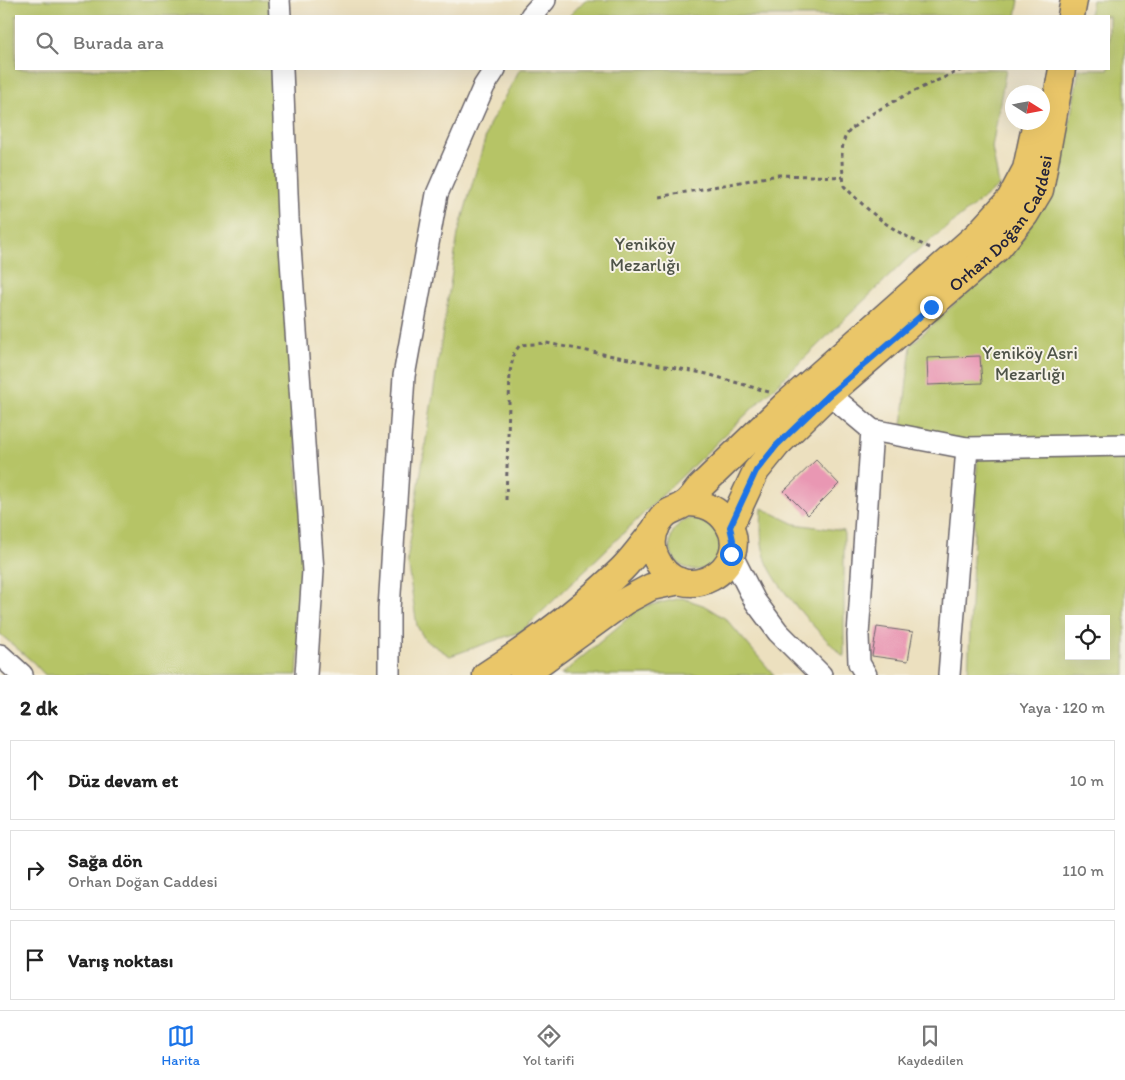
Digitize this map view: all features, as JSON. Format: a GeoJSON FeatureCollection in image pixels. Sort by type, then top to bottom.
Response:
{"type":"FeatureCollection","features":[{"type":"Feature","properties":{"kind":"main road"},"geometry":{"type":"LineString","coordinates":[[1054,15],[1057,0]]}},
{"type":"Feature","properties":{"kind":"main road"},"geometry":{"type":"LineString","coordinates":[[1071,15],[1074,0]]}},
{"type":"Feature","properties":{"kind":"main road"},"geometry":{"type":"LineString","coordinates":[[1043,85],[1045,70]]}},
{"type":"Feature","properties":{"kind":"main road","name":"Orhan Doğan Caddesi"},"geometry":{"type":"LineString","coordinates":[[730,527],[756,471],[777,445],[830,394],[998,248],[1025,215],[1040,190],[1062,70]]}},
{"type":"Feature","properties":{"kind":"main road"},"geometry":{"type":"LineString","coordinates":[[486,675],[522,652],[622,569],[668,512],[686,503],[705,482],[785,405],[977,235],[1010,199],[1026,169],[1034,130]]}},
{"type":"Feature","properties":{"kind":"main road"},"geometry":{"type":"LineString","coordinates":[[523,675],[625,602],[651,587],[680,582],[692,584],[705,582],[717,576],[726,566],[731,554],[733,540],[730,527],[722,516],[712,508],[699,503],[686,503]]}},
{"type":"Feature","properties":{"kind":"main road"},"geometry":{"type":"LineString","coordinates":[[656,528],[652,540],[654,553],[664,570],[680,582]]}},
{"type":"Feature","properties":{"kind":"street"},"geometry":{"type":"LineString","coordinates":[[279,0],[280,15]]}},
{"type":"Feature","properties":{"kind":"street"},"geometry":{"type":"LineString","coordinates":[[532,15],[545,0]]}},
{"type":"Feature","properties":{"kind":"street"},"geometry":{"type":"LineString","coordinates":[[282,70],[288,218],[313,571],[306,675]]}},
{"type":"Feature","properties":{"kind":"street"},"geometry":{"type":"LineString","coordinates":[[389,675],[389,609],[404,376],[437,194],[484,86],[494,70]]}},
{"type":"Feature","properties":{"kind":"street"},"geometry":{"type":"LineString","coordinates":[[830,394],[872,430],[967,448],[1125,445]]}},
{"type":"Feature","properties":{"kind":"street"},"geometry":{"type":"LineString","coordinates":[[866,675],[859,663],[858,635],[872,430]]}},
{"type":"Feature","properties":{"kind":"street"},"geometry":{"type":"LineString","coordinates":[[949,675],[967,448]]}},
{"type":"Feature","properties":{"kind":"street"},"geometry":{"type":"LineString","coordinates":[[731,554],[755,601],[778,632],[821,675]]}},
{"type":"Feature","properties":{"kind":"street"},"geometry":{"type":"LineString","coordinates":[[717,576],[755,601]]}},
{"type":"Feature","properties":{"kind":"street"},"geometry":{"type":"LineString","coordinates":[[0,655],[22,675]]}},
{"type":"Feature","properties":{"kind":"path"},"geometry":{"type":"LineString","coordinates":[[951,258],[895,232],[868,211],[844,186],[844,139],[856,123],[926,85],[962,70]]}},
{"type":"Feature","properties":{"kind":"path"},"geometry":{"type":"LineString","coordinates":[[659,197],[778,175],[843,177]]}},
{"type":"Feature","properties":{"kind":"path"},"geometry":{"type":"LineString","coordinates":[[506,500],[510,372],[514,353],[520,345],[546,343],[707,374],[770,393],[785,405]]}},
{"type":"Feature","properties":{"kind":"green space"},"geometry":{"type":"Polygon","coordinates":[[[0,0],[269,0],[270,15],[15,15],[15,70],[272,70],[304,573],[297,675],[45,675],[33,662],[0,634],[0,0]]]}},
{"type":"Feature","properties":{"kind":"green space"},"geometry":{"type":"Polygon","coordinates":[[[585,0],[1019,0],[1016,15],[570,15],[585,0]]]}},
{"type":"Feature","properties":{"kind":"green space","name":"Yeniköy Asri Mezarlığı"},"geometry":{"type":"Polygon","coordinates":[[[1092,0],[1125,0],[1125,675],[968,675],[978,444],[902,426],[911,345],[1022,240],[1061,172],[1079,70],[1110,70],[1110,15],[1089,15],[1092,0]]]}},
{"type":"Feature","properties":{"kind":"green space","name":"Yeniköy Mezarlığı"},"geometry":{"type":"Polygon","coordinates":[[[519,70],[1006,70],[992,147],[999,186],[909,257],[522,631],[450,656],[425,640],[417,626],[407,561],[458,234],[489,125],[519,70]]]}},
{"type":"Feature","properties":{"kind":"green space"},"geometry":{"type":"Polygon","coordinates":[[[762,508],[795,524],[844,531],[844,657],[799,610],[770,569],[762,545],[762,508]]]}},
{"type":"Feature","properties":{"kind":"green space"},"geometry":{"type":"Polygon","coordinates":[[[691,518],[701,518],[711,522],[718,529],[722,544],[718,559],[711,566],[701,570],[691,570],[681,566],[674,559],[670,549],[670,539],[674,529],[681,522],[691,518]]]}},
{"type":"Feature","properties":{"kind":"green space"},"geometry":{"type":"Polygon","coordinates":[[[682,598],[703,605],[726,619],[774,675],[561,675],[641,607],[682,598]]]}},
{"type":"Feature","properties":{"kind":"building"},"geometry":{"type":"Polygon","coordinates":[[[980,356],[982,383],[928,385],[927,358],[980,356]]]}},
{"type":"Feature","properties":{"kind":"building"},"geometry":{"type":"Polygon","coordinates":[[[816,460],[839,484],[808,515],[784,491],[816,460]]]}},
{"type":"Feature","properties":{"kind":"building"},"geometry":{"type":"Polygon","coordinates":[[[877,627],[913,632],[908,661],[872,656],[877,627]]]}},
{"type":"Feature","properties":{"kind":"route"},"geometry":{"type":"LineString","coordinates":[[731,554],[733,540],[730,527],[756,471],[777,445],[830,394],[931,307]]}}]}
